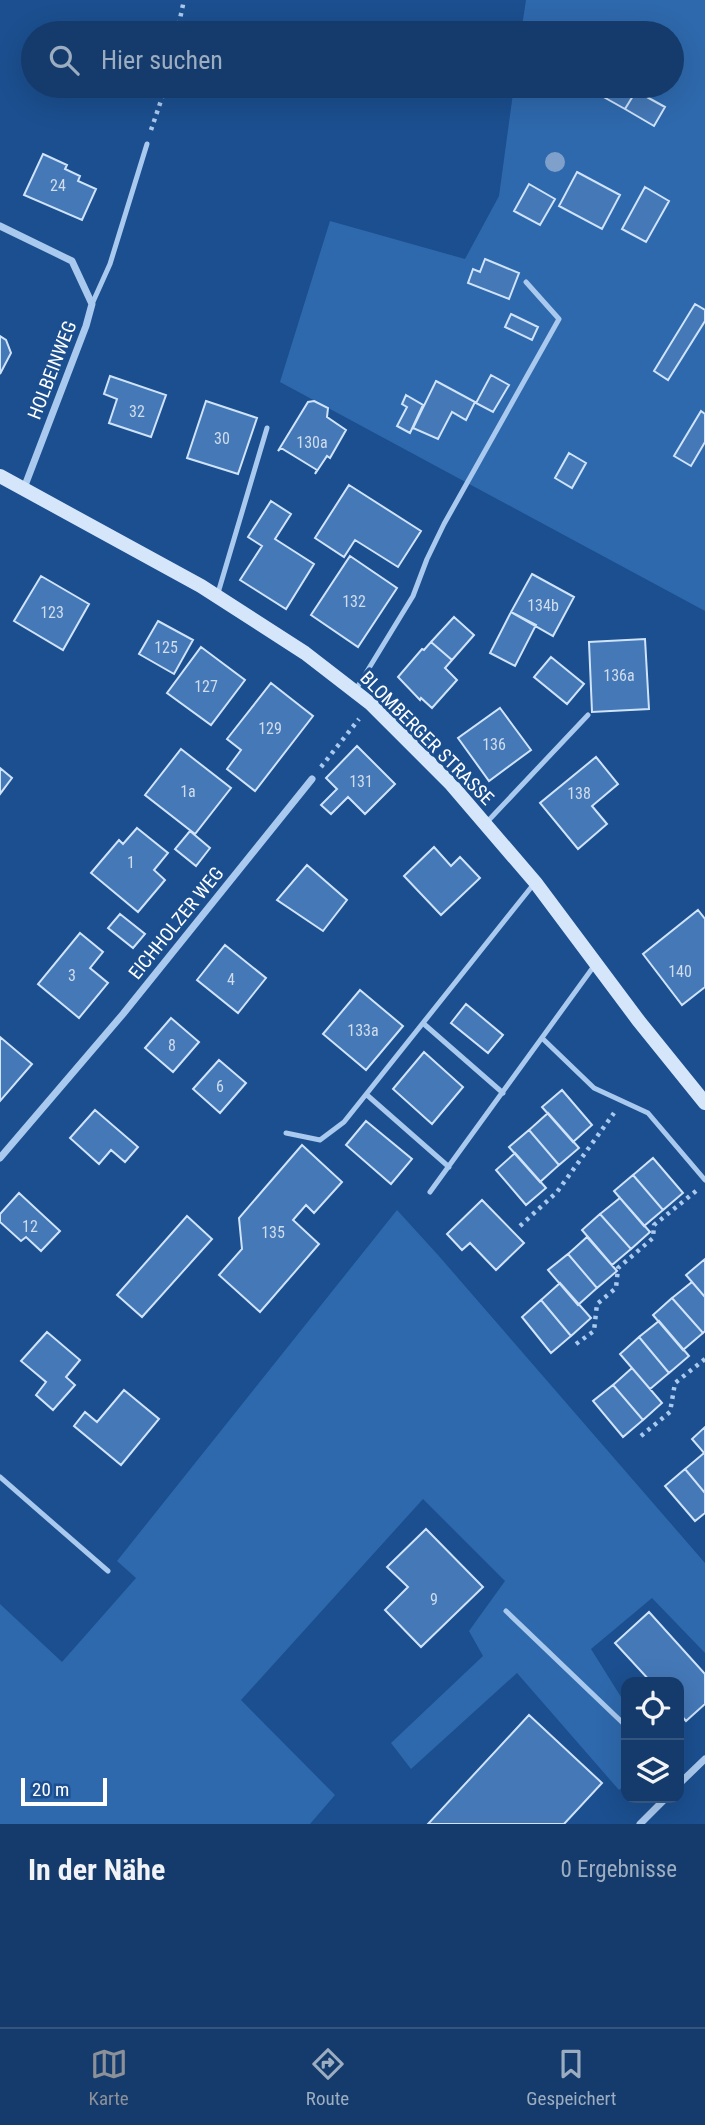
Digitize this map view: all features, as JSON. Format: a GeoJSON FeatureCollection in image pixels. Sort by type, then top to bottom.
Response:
{"type":"FeatureCollection","features":[{"type":"Feature","properties":{"kind":"street","name":"HOLBEINWEG"},"geometry":{"type":"LineString","coordinates":[[0,226],[72,261],[92,304],[24,488]]}},
{"type":"Feature","properties":{"kind":"street","name":"BLOMBERGER STRASSE"},"geometry":{"type":"LineString","coordinates":[[0,476],[111,534],[217,596],[305,653],[371,704],[450,783],[535,882],[596,963],[702,1093]]}},
{"type":"Feature","properties":{"kind":"street","name":"EICHHOLZER WEG"},"geometry":{"type":"LineString","coordinates":[[0,1158],[123,1014],[312,779]]}},
{"type":"Feature","properties":{"kind":"street"},"geometry":{"type":"LineString","coordinates":[[684,1777],[705,1759]]}},
{"type":"Feature","properties":{"kind":"street"},"geometry":{"type":"LineString","coordinates":[[640,1824],[661,1803]]}},
{"type":"Feature","properties":{"kind":"lane"},"geometry":{"type":"LineString","coordinates":[[92,304],[110,264],[146,144]]}},
{"type":"Feature","properties":{"kind":"lane"},"geometry":{"type":"LineString","coordinates":[[355,691],[413,596],[444,524],[559,319],[526,282]]}},
{"type":"Feature","properties":{"kind":"lane"},"geometry":{"type":"LineString","coordinates":[[217,596],[267,428]]}},
{"type":"Feature","properties":{"kind":"lane"},"geometry":{"type":"LineString","coordinates":[[485,824],[588,715]]}},
{"type":"Feature","properties":{"kind":"lane"},"geometry":{"type":"LineString","coordinates":[[286,1133],[320,1140],[344,1122],[535,882]]}},
{"type":"Feature","properties":{"kind":"lane"},"geometry":{"type":"LineString","coordinates":[[430,1192],[596,963]]}},
{"type":"Feature","properties":{"kind":"lane"},"geometry":{"type":"LineString","coordinates":[[424,1024],[503,1093]]}},
{"type":"Feature","properties":{"kind":"lane"},"geometry":{"type":"LineString","coordinates":[[542,1038],[594,1088],[648,1113],[705,1182]]}},
{"type":"Feature","properties":{"kind":"lane"},"geometry":{"type":"LineString","coordinates":[[368,1095],[449,1167]]}},
{"type":"Feature","properties":{"kind":"lane"},"geometry":{"type":"LineString","coordinates":[[0,1477],[108,1572]]}},
{"type":"Feature","properties":{"kind":"lane"},"geometry":{"type":"LineString","coordinates":[[506,1611],[621,1722]]}},
{"type":"Feature","properties":{"kind":"path"},"geometry":{"type":"LineString","coordinates":[[180,21],[184,0]]}},
{"type":"Feature","properties":{"kind":"path"},"geometry":{"type":"LineString","coordinates":[[146,144],[162,98]]}},
{"type":"Feature","properties":{"kind":"path"},"geometry":{"type":"LineString","coordinates":[[312,779],[371,704]]}},
{"type":"Feature","properties":{"kind":"path"},"geometry":{"type":"LineString","coordinates":[[520,1226],[557,1192],[622,1101]]}},
{"type":"Feature","properties":{"kind":"path"},"geometry":{"type":"LineString","coordinates":[[576,1344],[594,1331],[597,1304],[616,1288],[618,1268],[653,1238],[654,1225],[705,1182]]}},
{"type":"Feature","properties":{"kind":"path"},"geometry":{"type":"LineString","coordinates":[[641,1436],[670,1412],[675,1383],[705,1359]]}},
{"type":"Feature","properties":{"kind":"shaded area"},"geometry":{"type":"Polygon","coordinates":[[[526,0],[705,0],[705,611],[280,382],[330,221],[465,259],[499,196],[512,98],[684,98],[684,21],[523,21],[526,0]]]}},
{"type":"Feature","properties":{"kind":"shaded area"},"geometry":{"type":"Polygon","coordinates":[[[397,1210],[705,1563],[705,1653],[652,1598],[591,1649],[621,1697],[619,1790],[517,1673],[411,1769],[391,1743],[483,1656],[469,1631],[505,1581],[423,1499],[241,1700],[335,1795],[310,1824],[0,1824],[0,1604],[62,1662],[136,1578],[117,1561],[397,1210]]]}},
{"type":"Feature","properties":{"kind":"building"},"geometry":{"type":"Polygon","coordinates":[[[605,98],[632,98],[625,109],[605,98]]]}},
{"type":"Feature","properties":{"kind":"building"},"geometry":{"type":"Polygon","coordinates":[[[632,98],[649,98],[665,107],[654,126],[625,109],[632,98]]]}},
{"type":"Feature","properties":{"kind":"building"},"geometry":{"type":"Polygon","coordinates":[[[43,154],[67,165],[65,169],[80,176],[78,181],[96,189],[82,220],[24,195],[43,154]]]}},
{"type":"Feature","properties":{"kind":"building"},"geometry":{"type":"Polygon","coordinates":[[[577,172],[620,195],[602,229],[559,206],[577,172]]]}},
{"type":"Feature","properties":{"kind":"building"},"geometry":{"type":"Polygon","coordinates":[[[529,184],[555,199],[540,225],[514,211],[529,184]]]}},
{"type":"Feature","properties":{"kind":"building"},"geometry":{"type":"Polygon","coordinates":[[[645,187],[669,201],[646,242],[622,229],[645,187]]]}},
{"type":"Feature","properties":{"kind":"building"},"geometry":{"type":"Polygon","coordinates":[[[485,259],[519,273],[509,299],[468,283],[473,269],[480,272],[485,259]]]}},
{"type":"Feature","properties":{"kind":"building"},"geometry":{"type":"Polygon","coordinates":[[[695,304],[705,310],[705,321],[668,380],[654,371],[695,304]]]}},
{"type":"Feature","properties":{"kind":"building"},"geometry":{"type":"Polygon","coordinates":[[[511,314],[538,327],[532,340],[505,327],[511,314]]]}},
{"type":"Feature","properties":{"kind":"building"},"geometry":{"type":"Polygon","coordinates":[[[0,336],[6,340],[11,353],[0,374],[0,336]]]}},
{"type":"Feature","properties":{"kind":"building"},"geometry":{"type":"Polygon","coordinates":[[[491,375],[509,385],[493,412],[476,403],[491,375]]]}},
{"type":"Feature","properties":{"kind":"building"},"geometry":{"type":"Polygon","coordinates":[[[110,376],[166,395],[151,437],[109,423],[117,399],[104,394],[110,376]]]}},
{"type":"Feature","properties":{"kind":"building"},"geometry":{"type":"Polygon","coordinates":[[[436,381],[475,402],[466,420],[452,412],[438,439],[413,428],[436,381]]]}},
{"type":"Feature","properties":{"kind":"building"},"geometry":{"type":"Polygon","coordinates":[[[406,395],[423,405],[410,433],[397,426],[407,407],[402,404],[406,395]]]}},
{"type":"Feature","properties":{"kind":"building"},"geometry":{"type":"Polygon","coordinates":[[[206,401],[257,418],[238,474],[187,458],[206,401]]]}},
{"type":"Feature","properties":{"kind":"building"},"geometry":{"type":"Polygon","coordinates":[[[314,401],[328,408],[327,417],[346,430],[330,458],[327,456],[315,474],[317,470],[281,448],[278,451],[308,402],[314,401]]]}},
{"type":"Feature","properties":{"kind":"building"},"geometry":{"type":"Polygon","coordinates":[[[701,411],[705,414],[705,442],[691,466],[674,456],[701,411]]]}},
{"type":"Feature","properties":{"kind":"building"},"geometry":{"type":"Polygon","coordinates":[[[569,453],[586,463],[572,488],[555,478],[569,453]]]}},
{"type":"Feature","properties":{"kind":"building"},"geometry":{"type":"Polygon","coordinates":[[[349,485],[421,531],[398,567],[355,540],[344,557],[315,538],[349,485]]]}},
{"type":"Feature","properties":{"kind":"building"},"geometry":{"type":"Polygon","coordinates":[[[271,501],[291,514],[275,539],[314,564],[286,609],[240,580],[262,546],[248,537],[271,501]]]}},
{"type":"Feature","properties":{"kind":"building"},"geometry":{"type":"Polygon","coordinates":[[[350,556],[397,588],[358,647],[311,615],[350,556]]]}},
{"type":"Feature","properties":{"kind":"building"},"geometry":{"type":"Polygon","coordinates":[[[532,574],[574,597],[553,636],[511,612],[532,574]]]}},
{"type":"Feature","properties":{"kind":"building"},"geometry":{"type":"Polygon","coordinates":[[[41,576],[89,604],[63,650],[14,621],[41,576]]]}},
{"type":"Feature","properties":{"kind":"building"},"geometry":{"type":"Polygon","coordinates":[[[511,612],[536,625],[515,666],[490,653],[511,612]]]}},
{"type":"Feature","properties":{"kind":"building"},"geometry":{"type":"Polygon","coordinates":[[[454,617],[474,635],[452,660],[431,642],[454,617]]]}},
{"type":"Feature","properties":{"kind":"building"},"geometry":{"type":"Polygon","coordinates":[[[158,621],[193,640],[174,674],[139,654],[158,621]]]}},
{"type":"Feature","properties":{"kind":"building"},"geometry":{"type":"Polygon","coordinates":[[[645,639],[649,709],[592,712],[589,642],[645,639]]]}},
{"type":"Feature","properties":{"kind":"building"},"geometry":{"type":"Polygon","coordinates":[[[431,642],[452,660],[445,668],[457,680],[432,708],[421,698],[420,700],[398,677],[431,642]]]}},
{"type":"Feature","properties":{"kind":"building"},"geometry":{"type":"Polygon","coordinates":[[[201,647],[245,680],[211,725],[167,693],[201,647]]]}},
{"type":"Feature","properties":{"kind":"building"},"geometry":{"type":"Polygon","coordinates":[[[551,657],[584,684],[567,704],[534,677],[551,657]]]}},
{"type":"Feature","properties":{"kind":"building"},"geometry":{"type":"Polygon","coordinates":[[[271,683],[313,716],[255,791],[227,769],[241,750],[227,739],[271,683]]]}},
{"type":"Feature","properties":{"kind":"building"},"geometry":{"type":"Polygon","coordinates":[[[500,708],[531,750],[489,781],[458,738],[500,708]]]}},
{"type":"Feature","properties":{"kind":"building"},"geometry":{"type":"Polygon","coordinates":[[[357,746],[395,784],[365,814],[348,797],[331,814],[321,805],[337,789],[326,778],[357,746]]]}},
{"type":"Feature","properties":{"kind":"building"},"geometry":{"type":"Polygon","coordinates":[[[181,749],[231,788],[195,834],[145,795],[181,749]]]}},
{"type":"Feature","properties":{"kind":"building"},"geometry":{"type":"Polygon","coordinates":[[[596,757],[618,784],[592,806],[607,824],[578,849],[540,803],[596,757]]]}},
{"type":"Feature","properties":{"kind":"building"},"geometry":{"type":"Polygon","coordinates":[[[0,768],[12,778],[0,794],[0,768]]]}},
{"type":"Feature","properties":{"kind":"building"},"geometry":{"type":"Polygon","coordinates":[[[137,828],[168,853],[154,870],[165,880],[138,912],[91,873],[119,840],[123,844],[137,828]]]}},
{"type":"Feature","properties":{"kind":"building"},"geometry":{"type":"Polygon","coordinates":[[[190,831],[210,848],[196,866],[175,849],[190,831]]]}},
{"type":"Feature","properties":{"kind":"building"},"geometry":{"type":"Polygon","coordinates":[[[434,847],[451,866],[460,857],[480,878],[441,915],[404,876],[434,847]]]}},
{"type":"Feature","properties":{"kind":"building"},"geometry":{"type":"Polygon","coordinates":[[[307,865],[347,900],[323,931],[277,900],[307,865]]]}},
{"type":"Feature","properties":{"kind":"building"},"geometry":{"type":"Polygon","coordinates":[[[698,910],[705,919],[705,987],[682,1005],[643,954],[698,910]]]}},
{"type":"Feature","properties":{"kind":"building"},"geometry":{"type":"Polygon","coordinates":[[[120,914],[145,934],[133,948],[108,928],[120,914]]]}},
{"type":"Feature","properties":{"kind":"building"},"geometry":{"type":"Polygon","coordinates":[[[80,933],[103,952],[90,968],[108,983],[79,1018],[38,984],[80,933]]]}},
{"type":"Feature","properties":{"kind":"building"},"geometry":{"type":"Polygon","coordinates":[[[225,945],[266,978],[238,1013],[197,980],[225,945]]]}},
{"type":"Feature","properties":{"kind":"building"},"geometry":{"type":"Polygon","coordinates":[[[360,990],[403,1026],[366,1070],[323,1034],[360,990]]]}},
{"type":"Feature","properties":{"kind":"building"},"geometry":{"type":"Polygon","coordinates":[[[466,1004],[503,1035],[488,1053],[451,1023],[466,1004]]]}},
{"type":"Feature","properties":{"kind":"building"},"geometry":{"type":"Polygon","coordinates":[[[171,1018],[199,1042],[173,1072],[145,1048],[171,1018]]]}},
{"type":"Feature","properties":{"kind":"building"},"geometry":{"type":"Polygon","coordinates":[[[0,1037],[32,1064],[0,1101],[0,1037]]]}},
{"type":"Feature","properties":{"kind":"building"},"geometry":{"type":"Polygon","coordinates":[[[424,1052],[463,1087],[432,1124],[393,1089],[424,1052]]]}},
{"type":"Feature","properties":{"kind":"building"},"geometry":{"type":"Polygon","coordinates":[[[219,1060],[246,1083],[220,1113],[193,1089],[219,1060]]]}},
{"type":"Feature","properties":{"kind":"building"},"geometry":{"type":"Polygon","coordinates":[[[562,1090],[592,1125],[573,1142],[542,1107],[562,1090]]]}},
{"type":"Feature","properties":{"kind":"building"},"geometry":{"type":"Polygon","coordinates":[[[95,1110],[138,1147],[125,1162],[111,1150],[99,1164],[70,1138],[95,1110]]]}},
{"type":"Feature","properties":{"kind":"building"},"geometry":{"type":"Polygon","coordinates":[[[548,1113],[579,1148],[559,1165],[529,1130],[548,1113]]]}},
{"type":"Feature","properties":{"kind":"building"},"geometry":{"type":"Polygon","coordinates":[[[366,1121],[412,1159],[391,1184],[346,1145],[366,1121]]]}},
{"type":"Feature","properties":{"kind":"building"},"geometry":{"type":"Polygon","coordinates":[[[529,1130],[559,1165],[540,1182],[509,1147],[529,1130]]]}},
{"type":"Feature","properties":{"kind":"building"},"geometry":{"type":"Polygon","coordinates":[[[302,1145],[342,1182],[314,1213],[306,1205],[293,1220],[319,1244],[260,1312],[219,1275],[242,1249],[239,1218],[302,1145]]]}},
{"type":"Feature","properties":{"kind":"building"},"geometry":{"type":"Polygon","coordinates":[[[515,1153],[546,1188],[526,1205],[496,1170],[515,1153]]]}},
{"type":"Feature","properties":{"kind":"building"},"geometry":{"type":"Polygon","coordinates":[[[653,1158],[683,1193],[663,1210],[633,1175],[653,1158]]]}},
{"type":"Feature","properties":{"kind":"building"},"geometry":{"type":"Polygon","coordinates":[[[633,1175],[663,1210],[644,1226],[614,1191],[633,1175]]]}},
{"type":"Feature","properties":{"kind":"building"},"geometry":{"type":"Polygon","coordinates":[[[19,1193],[60,1231],[41,1251],[26,1237],[21,1241],[0,1222],[0,1214],[19,1193]]]}},
{"type":"Feature","properties":{"kind":"building"},"geometry":{"type":"Polygon","coordinates":[[[620,1198],[650,1232],[631,1249],[600,1214],[620,1198]]]}},
{"type":"Feature","properties":{"kind":"building"},"geometry":{"type":"Polygon","coordinates":[[[482,1200],[524,1243],[496,1270],[470,1243],[462,1250],[447,1234],[482,1200]]]}},
{"type":"Feature","properties":{"kind":"building"},"geometry":{"type":"Polygon","coordinates":[[[600,1214],[631,1249],[612,1265],[582,1230],[600,1214]]]}},
{"type":"Feature","properties":{"kind":"building"},"geometry":{"type":"Polygon","coordinates":[[[187,1216],[212,1239],[142,1317],[117,1295],[187,1216]]]}},
{"type":"Feature","properties":{"kind":"building"},"geometry":{"type":"Polygon","coordinates":[[[587,1237],[617,1271],[597,1288],[568,1254],[587,1237]]]}},
{"type":"Feature","properties":{"kind":"building"},"geometry":{"type":"Polygon","coordinates":[[[568,1254],[597,1288],[578,1305],[548,1270],[568,1254]]]}},
{"type":"Feature","properties":{"kind":"building"},"geometry":{"type":"Polygon","coordinates":[[[705,1259],[705,1297],[686,1275],[705,1259]]]}},
{"type":"Feature","properties":{"kind":"building"},"geometry":{"type":"Polygon","coordinates":[[[692,1282],[705,1297],[703,1333],[672,1298],[692,1282]]]}},
{"type":"Feature","properties":{"kind":"building"},"geometry":{"type":"Polygon","coordinates":[[[560,1283],[591,1318],[571,1336],[541,1300],[560,1283]]]}},
{"type":"Feature","properties":{"kind":"building"},"geometry":{"type":"Polygon","coordinates":[[[672,1298],[703,1333],[683,1350],[653,1315],[672,1298]]]}},
{"type":"Feature","properties":{"kind":"building"},"geometry":{"type":"Polygon","coordinates":[[[541,1300],[571,1336],[551,1353],[522,1317],[541,1300]]]}},
{"type":"Feature","properties":{"kind":"building"},"geometry":{"type":"Polygon","coordinates":[[[659,1321],[689,1356],[669,1373],[639,1337],[659,1321]]]}},
{"type":"Feature","properties":{"kind":"building"},"geometry":{"type":"Polygon","coordinates":[[[47,1332],[80,1360],[66,1377],[75,1385],[53,1410],[36,1395],[46,1382],[21,1361],[47,1332]]]}},
{"type":"Feature","properties":{"kind":"building"},"geometry":{"type":"Polygon","coordinates":[[[639,1337],[669,1373],[650,1389],[620,1354],[639,1337]]]}},
{"type":"Feature","properties":{"kind":"building"},"geometry":{"type":"Polygon","coordinates":[[[632,1368],[662,1403],[643,1420],[613,1385],[632,1368]]]}},
{"type":"Feature","properties":{"kind":"building"},"geometry":{"type":"Polygon","coordinates":[[[613,1385],[643,1420],[623,1437],[593,1401],[613,1385]]]}},
{"type":"Feature","properties":{"kind":"building"},"geometry":{"type":"Polygon","coordinates":[[[124,1390],[159,1419],[121,1465],[74,1426],[85,1412],[97,1422],[124,1390]]]}},
{"type":"Feature","properties":{"kind":"building"},"geometry":{"type":"Polygon","coordinates":[[[705,1427],[705,1454],[692,1439],[705,1427]]]}},
{"type":"Feature","properties":{"kind":"building"},"geometry":{"type":"Polygon","coordinates":[[[705,1454],[705,1493],[685,1469],[705,1454]]]}},
{"type":"Feature","properties":{"kind":"building"},"geometry":{"type":"Polygon","coordinates":[[[685,1469],[705,1493],[705,1513],[695,1521],[665,1486],[685,1469]]]}},
{"type":"Feature","properties":{"kind":"building"},"geometry":{"type":"Polygon","coordinates":[[[426,1529],[483,1587],[421,1647],[385,1610],[408,1587],[387,1567],[426,1529]]]}},
{"type":"Feature","properties":{"kind":"building"},"geometry":{"type":"Polygon","coordinates":[[[649,1612],[705,1674],[705,1704],[686,1721],[684,1677],[646,1677],[615,1643],[649,1612]]]}},
{"type":"Feature","properties":{"kind":"building"},"geometry":{"type":"Polygon","coordinates":[[[529,1715],[602,1783],[564,1824],[428,1824],[529,1715]]]}}]}
